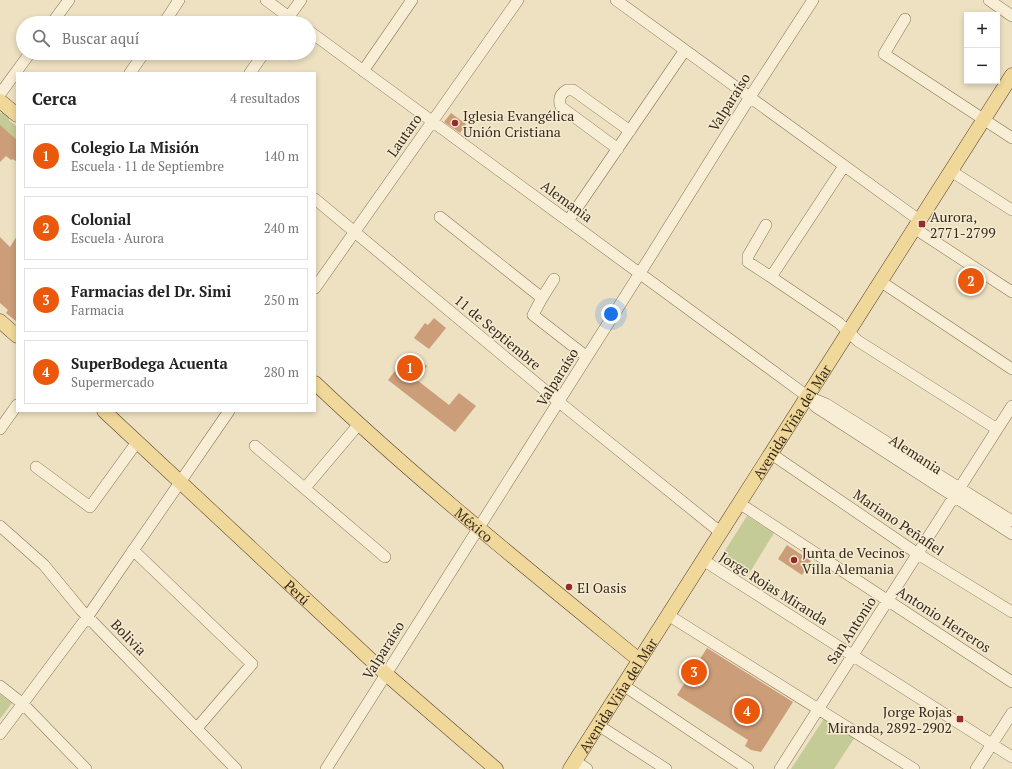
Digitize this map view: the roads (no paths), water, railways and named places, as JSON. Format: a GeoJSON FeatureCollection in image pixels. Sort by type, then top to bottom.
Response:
{"type":"FeatureCollection","features":[{"type":"Feature","properties":{"kind":"main road","name":"Avenida Viña del Mar"},"geometry":{"type":"LineString","coordinates":[[573,765],[770,453],[1012,75]]}},
{"type":"Feature","properties":{"kind":"main road"},"geometry":{"type":"LineString","coordinates":[[0,100],[16,114]]}},
{"type":"Feature","properties":{"kind":"main road"},"geometry":{"type":"LineString","coordinates":[[0,321],[16,335]]}},
{"type":"Feature","properties":{"kind":"main road","name":"México"},"geometry":{"type":"LineString","coordinates":[[316,384],[359,424],[478,528],[639,660]]}},
{"type":"Feature","properties":{"kind":"main road","name":"Perú"},"geometry":{"type":"LineString","coordinates":[[105,412],[386,674],[496,769]]}},
{"type":"Feature","properties":{"kind":"street"},"geometry":{"type":"LineString","coordinates":[[57,16],[69,0]]}},
{"type":"Feature","properties":{"kind":"street"},"geometry":{"type":"LineString","coordinates":[[169,16],[179,0]]}},
{"type":"Feature","properties":{"kind":"street"},"geometry":{"type":"LineString","coordinates":[[266,0],[285,16]]}},
{"type":"Feature","properties":{"kind":"street"},"geometry":{"type":"LineString","coordinates":[[293,16],[301,0]]}},
{"type":"Feature","properties":{"kind":"street"},"geometry":{"type":"LineString","coordinates":[[363,71],[412,0]]}},
{"type":"Feature","properties":{"kind":"street","name":"Lautaro"},"geometry":{"type":"LineString","coordinates":[[316,287],[518,0]]}},
{"type":"Feature","properties":{"kind":"street"},"geometry":{"type":"LineString","coordinates":[[616,0],[844,166],[916,224],[1012,292]]}},
{"type":"Feature","properties":{"kind":"street","name":"Valparaíso"},"geometry":{"type":"LineString","coordinates":[[326,769],[559,402],[750,97],[813,0]]}},
{"type":"Feature","properties":{"kind":"street"},"geometry":{"type":"LineString","coordinates":[[989,0],[1012,16]]}},
{"type":"Feature","properties":{"kind":"street"},"geometry":{"type":"LineString","coordinates":[[905,19],[884,54],[1012,138]]}},
{"type":"Feature","properties":{"kind":"street","name":"Alemania"},"geometry":{"type":"LineString","coordinates":[[316,37],[807,396],[821,410],[957,493],[1012,521]]}},
{"type":"Feature","properties":{"kind":"street"},"geometry":{"type":"LineString","coordinates":[[568,220],[685,50]]}},
{"type":"Feature","properties":{"kind":"street"},"geometry":{"type":"LineString","coordinates":[[16,72],[25,60]]}},
{"type":"Feature","properties":{"kind":"street"},"geometry":{"type":"LineString","coordinates":[[131,72],[139,60]]}},
{"type":"Feature","properties":{"kind":"street"},"geometry":{"type":"LineString","coordinates":[[251,72],[259,60]]}},
{"type":"Feature","properties":{"kind":"street"},"geometry":{"type":"LineString","coordinates":[[0,94],[16,72]]}},
{"type":"Feature","properties":{"kind":"street"},"geometry":{"type":"LineString","coordinates":[[618,149],[561,107],[559,102],[561,94],[567,90],[573,90],[630,131]]}},
{"type":"Feature","properties":{"kind":"street"},"geometry":{"type":"LineString","coordinates":[[771,277],[844,166]]}},
{"type":"Feature","properties":{"kind":"street"},"geometry":{"type":"LineString","coordinates":[[951,171],[1012,210]]}},
{"type":"Feature","properties":{"kind":"street","name":"11 de Septiembre"},"geometry":{"type":"LineString","coordinates":[[316,200],[559,402],[720,532]]}},
{"type":"Feature","properties":{"kind":"street"},"geometry":{"type":"LineString","coordinates":[[440,218],[542,298]]}},
{"type":"Feature","properties":{"kind":"street"},"geometry":{"type":"LineString","coordinates":[[766,225],[748,256],[748,262],[839,323],[858,341],[997,429]]}},
{"type":"Feature","properties":{"kind":"street"},"geometry":{"type":"LineString","coordinates":[[554,279],[533,315],[587,357]]}},
{"type":"Feature","properties":{"kind":"street"},"geometry":{"type":"LineString","coordinates":[[880,281],[1012,369]]}},
{"type":"Feature","properties":{"kind":"street"},"geometry":{"type":"LineString","coordinates":[[0,430],[16,406]]}},
{"type":"Feature","properties":{"kind":"street","name":"San Antonio"},"geometry":{"type":"LineString","coordinates":[[780,769],[1012,406]]}},
{"type":"Feature","properties":{"kind":"street"},"geometry":{"type":"LineString","coordinates":[[0,734],[88,616],[228,412]]}},
{"type":"Feature","properties":{"kind":"street"},"geometry":{"type":"LineString","coordinates":[[305,488],[359,424]]}},
{"type":"Feature","properties":{"kind":"street"},"geometry":{"type":"LineString","coordinates":[[36,467],[90,507],[137,442]]}},
{"type":"Feature","properties":{"kind":"street"},"geometry":{"type":"LineString","coordinates":[[255,446],[385,557]]}},
{"type":"Feature","properties":{"kind":"street","name":"Mariano Peñafiel"},"geometry":{"type":"LineString","coordinates":[[770,453],[918,554],[1012,612]]}},
{"type":"Feature","properties":{"kind":"street","name":"Alemania"},"geometry":{"type":"LineString","coordinates":[[957,493],[1012,534]]}},
{"type":"Feature","properties":{"kind":"street","name":"Antonio Herreros"},"geometry":{"type":"LineString","coordinates":[[739,503],[1012,682]]}},
{"type":"Feature","properties":{"kind":"street","name":"Bolivia"},"geometry":{"type":"LineString","coordinates":[[0,526],[44,564],[88,616],[236,769]]}},
{"type":"Feature","properties":{"kind":"street"},"geometry":{"type":"LineString","coordinates":[[133,550],[252,664],[197,728]]}},
{"type":"Feature","properties":{"kind":"street","name":"Jorge Rojas Miranda"},"geometry":{"type":"LineString","coordinates":[[702,560],[1012,757]]}},
{"type":"Feature","properties":{"kind":"street"},"geometry":{"type":"LineString","coordinates":[[668,615],[914,769]]}},
{"type":"Feature","properties":{"kind":"street"},"geometry":{"type":"LineString","coordinates":[[623,685],[748,769]]}},
{"type":"Feature","properties":{"kind":"street"},"geometry":{"type":"LineString","coordinates":[[0,686],[23,704],[86,769]]}},
{"type":"Feature","properties":{"kind":"street"},"geometry":{"type":"LineString","coordinates":[[976,769],[1012,713]]}},
{"type":"Feature","properties":{"kind":"street"},"geometry":{"type":"LineString","coordinates":[[598,725],[666,769]]}},
{"type":"Feature","properties":{"kind":"street"},"geometry":{"type":"LineString","coordinates":[[573,765],[587,769]]}},
{"type":"Feature","properties":{"kind":"place","name":"Iglesia Evangélica Unión Cristiana"},"geometry":{"type":"Point","coordinates":[455,123]}},
{"type":"Feature","properties":{"kind":"place","name":"Aurora, 2771-2799"},"geometry":{"type":"Point","coordinates":[922,224]}},
{"type":"Feature","properties":{"kind":"place","name":"Colonial"},"geometry":{"type":"Point","coordinates":[971,281]}},
{"type":"Feature","properties":{"kind":"place","name":"Colegio La Misión"},"geometry":{"type":"Point","coordinates":[410,368]}},
{"type":"Feature","properties":{"kind":"place","name":"Junta de Vecinos Villa Alemania"},"geometry":{"type":"Point","coordinates":[794,560]}},
{"type":"Feature","properties":{"kind":"place","name":"El Oasis"},"geometry":{"type":"Point","coordinates":[569,587]}},
{"type":"Feature","properties":{"kind":"place","name":"Farmacias del Dr. Simi"},"geometry":{"type":"Point","coordinates":[694,672]}},
{"type":"Feature","properties":{"kind":"place","name":"SuperBodega Acuenta"},"geometry":{"type":"Point","coordinates":[747,711]}},
{"type":"Feature","properties":{"kind":"place","name":"Jorge Rojas Miranda, 2892-2902"},"geometry":{"type":"Point","coordinates":[960,719]}}]}
